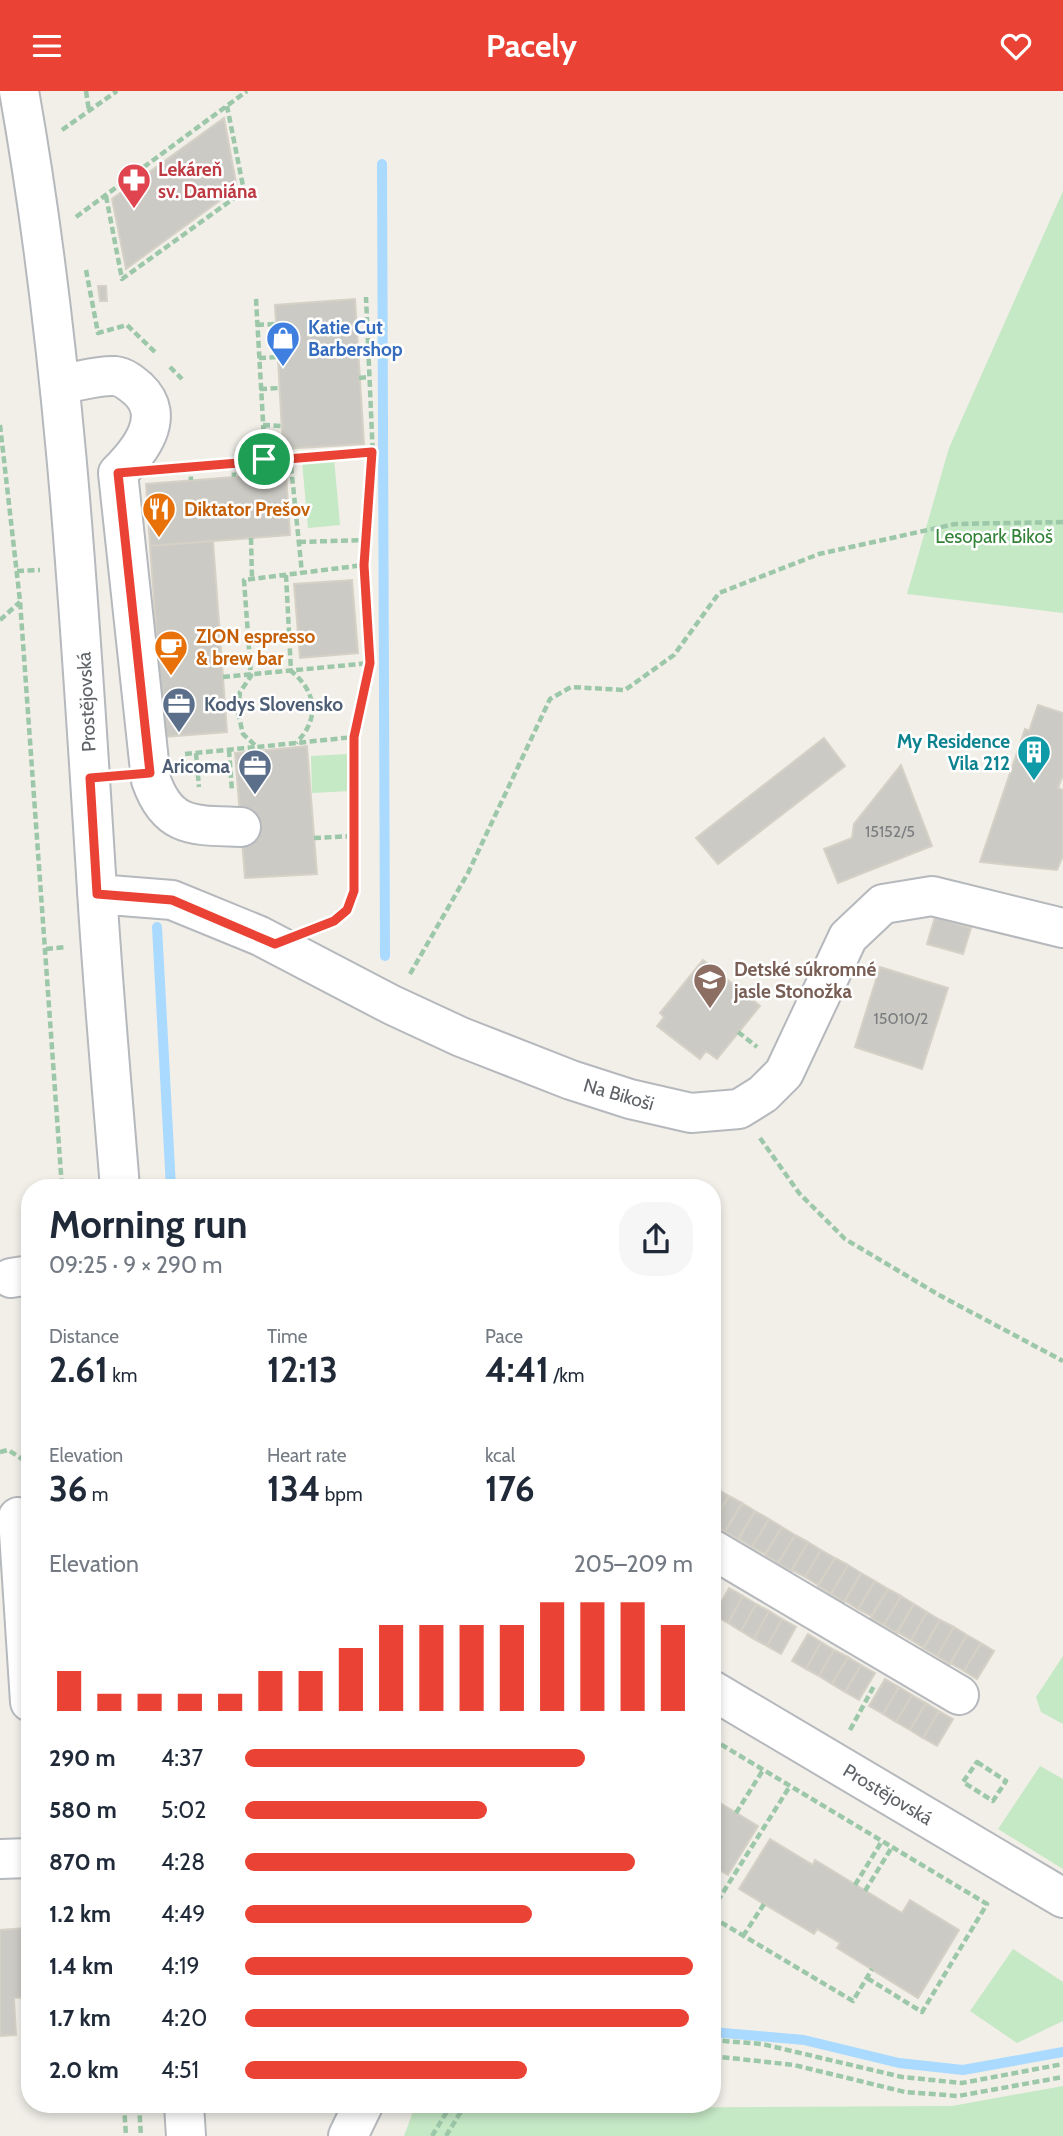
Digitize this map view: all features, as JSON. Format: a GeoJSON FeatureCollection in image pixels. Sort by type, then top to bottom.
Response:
{"type":"FeatureCollection","features":[{"type":"Feature","properties":{"kind":"street","name":"Prostějovská"},"geometry":{"type":"LineString","coordinates":[[14,111],[34,176],[61,384],[77,567],[97,894],[119,1179]]}},
{"type":"Feature","properties":{"kind":"street"},"geometry":{"type":"LineString","coordinates":[[61,384],[114,376],[127,380],[144,394],[151,418],[148,435],[137,454],[118,473],[163,764],[159,802],[172,817],[203,825],[236,810]]}},
{"type":"Feature","properties":{"kind":"street"},"geometry":{"type":"LineString","coordinates":[[90,778],[163,764]]}},
{"type":"Feature","properties":{"kind":"street","name":"Na Bikoši"},"geometry":{"type":"LineString","coordinates":[[97,894],[172,900],[275,944],[392,1005],[473,1042],[630,1099],[691,1113],[739,1108],[763,1094],[784,1073],[848,937],[883,904],[932,896],[1063,928]]}},
{"type":"Feature","properties":{"kind":"street"},"geometry":{"type":"LineString","coordinates":[[19,1517],[21,1551]]}},
{"type":"Feature","properties":{"kind":"street"},"geometry":{"type":"LineString","coordinates":[[721,1554],[959,1695]]}},
{"type":"Feature","properties":{"kind":"street","name":"Prostějovská"},"geometry":{"type":"LineString","coordinates":[[721,1695],[1063,1898]]}},
{"type":"Feature","properties":{"kind":"street"},"geometry":{"type":"LineString","coordinates":[[0,1859],[21,1858]]}},
{"type":"Feature","properties":{"kind":"street"},"geometry":{"type":"LineString","coordinates":[[185,2113],[186,2136]]}},
{"type":"Feature","properties":{"kind":"street"},"geometry":{"type":"LineString","coordinates":[[348,2136],[359,2113]]}},
{"type":"Feature","properties":{"kind":"path"},"geometry":{"type":"LineString","coordinates":[[86,91],[89,111]]}},
{"type":"Feature","properties":{"kind":"path"},"geometry":{"type":"LineString","coordinates":[[59,133],[117,91]]}},
{"type":"Feature","properties":{"kind":"path"},"geometry":{"type":"LineString","coordinates":[[75,218],[247,91]]}},
{"type":"Feature","properties":{"kind":"path"},"geometry":{"type":"LineString","coordinates":[[106,196],[122,279],[187,228],[244,191],[227,106]]}},
{"type":"Feature","properties":{"kind":"path"},"geometry":{"type":"LineString","coordinates":[[196,129],[198,136]]}},
{"type":"Feature","properties":{"kind":"path"},"geometry":{"type":"LineString","coordinates":[[161,155],[164,161]]}},
{"type":"Feature","properties":{"kind":"path"},"geometry":{"type":"LineString","coordinates":[[275,944],[334,921],[347,910],[354,891],[354,737],[370,663],[364,565],[372,452],[366,297]]}},
{"type":"Feature","properties":{"kind":"path"},"geometry":{"type":"LineString","coordinates":[[256,299],[266,474]]}},
{"type":"Feature","properties":{"kind":"path"},"geometry":{"type":"LineString","coordinates":[[257,325],[275,324]]}},
{"type":"Feature","properties":{"kind":"path"},"geometry":{"type":"LineString","coordinates":[[259,358],[278,357]]}},
{"type":"Feature","properties":{"kind":"path"},"geometry":{"type":"LineString","coordinates":[[359,378],[369,377]]}},
{"type":"Feature","properties":{"kind":"path"},"geometry":{"type":"LineString","coordinates":[[260,390],[280,388]]}},
{"type":"Feature","properties":{"kind":"path"},"geometry":{"type":"LineString","coordinates":[[0,425],[20,601],[61,1179]]}},
{"type":"Feature","properties":{"kind":"path"},"geometry":{"type":"LineString","coordinates":[[263,425],[282,426]]}},
{"type":"Feature","properties":{"kind":"path"},"geometry":{"type":"LineString","coordinates":[[118,473],[290,456],[372,452]]}},
{"type":"Feature","properties":{"kind":"path"},"geometry":{"type":"LineString","coordinates":[[290,456],[302,573]]}},
{"type":"Feature","properties":{"kind":"path"},"geometry":{"type":"LineString","coordinates":[[233,462],[234,477]]}},
{"type":"Feature","properties":{"kind":"path"},"geometry":{"type":"LineString","coordinates":[[190,466],[191,480]]}},
{"type":"Feature","properties":{"kind":"path"},"geometry":{"type":"LineString","coordinates":[[392,1005],[468,873],[550,699],[571,687],[625,691],[674,655],[719,593],[819,554],[955,524],[1063,522]]}},
{"type":"Feature","properties":{"kind":"path"},"geometry":{"type":"LineString","coordinates":[[251,538],[252,579]]}},
{"type":"Feature","properties":{"kind":"path"},"geometry":{"type":"LineString","coordinates":[[299,542],[366,540]]}},
{"type":"Feature","properties":{"kind":"path"},"geometry":{"type":"LineString","coordinates":[[257,747],[243,734],[238,713],[240,692],[251,676],[244,580],[364,565]]}},
{"type":"Feature","properties":{"kind":"path"},"geometry":{"type":"LineString","coordinates":[[286,575],[291,671],[306,684],[313,704],[309,726],[295,743]]}},
{"type":"Feature","properties":{"kind":"path"},"geometry":{"type":"LineString","coordinates":[[0,620],[20,601]]}},
{"type":"Feature","properties":{"kind":"path"},"geometry":{"type":"LineString","coordinates":[[288,604],[296,604]]}},
{"type":"Feature","properties":{"kind":"path"},"geometry":{"type":"LineString","coordinates":[[223,677],[370,663]]}},
{"type":"Feature","properties":{"kind":"path"},"geometry":{"type":"LineString","coordinates":[[163,764],[196,753],[354,737]]}},
{"type":"Feature","properties":{"kind":"path"},"geometry":{"type":"LineString","coordinates":[[229,750],[236,810]]}},
{"type":"Feature","properties":{"kind":"path"},"geometry":{"type":"LineString","coordinates":[[196,753],[200,798]]}},
{"type":"Feature","properties":{"kind":"path"},"geometry":{"type":"LineString","coordinates":[[314,838],[354,836]]}},
{"type":"Feature","properties":{"kind":"path"},"geometry":{"type":"LineString","coordinates":[[46,949],[101,945]]}},
{"type":"Feature","properties":{"kind":"path"},"geometry":{"type":"LineString","coordinates":[[739,1108],[799,1193],[845,1239],[939,1295],[1063,1361]]}},
{"type":"Feature","properties":{"kind":"path"},"geometry":{"type":"LineString","coordinates":[[0,1453],[8,1451],[21,1459]]}},
{"type":"Feature","properties":{"kind":"path"},"geometry":{"type":"LineString","coordinates":[[721,1744],[987,1904],[922,2012],[867,1978]]}},
{"type":"Feature","properties":{"kind":"path"},"geometry":{"type":"LineString","coordinates":[[976,1762],[1006,1781],[993,1801],[963,1782],[976,1762]]}},
{"type":"Feature","properties":{"kind":"path"},"geometry":{"type":"LineString","coordinates":[[736,1813],[763,1770]]}},
{"type":"Feature","properties":{"kind":"path"},"geometry":{"type":"LineString","coordinates":[[721,1896],[790,1786]]}},
{"type":"Feature","properties":{"kind":"path"},"geometry":{"type":"LineString","coordinates":[[855,1885],[882,1841]]}},
{"type":"Feature","properties":{"kind":"path"},"geometry":{"type":"LineString","coordinates":[[865,1891],[892,1847]]}},
{"type":"Feature","properties":{"kind":"path"},"geometry":{"type":"LineString","coordinates":[[743,1936],[765,1904]]}},
{"type":"Feature","properties":{"kind":"path"},"geometry":{"type":"LineString","coordinates":[[721,1923],[853,2001],[872,1969]]}},
{"type":"Feature","properties":{"kind":"path"},"geometry":{"type":"LineString","coordinates":[[721,2042],[762,2044],[902,2077],[962,2083],[1063,2064]]}},
{"type":"Feature","properties":{"kind":"path"},"geometry":{"type":"LineString","coordinates":[[721,2057],[794,2066],[905,2092],[958,2096],[1063,2077]]}},
{"type":"Feature","properties":{"kind":"path"},"geometry":{"type":"LineString","coordinates":[[125,2113],[126,2136]]}},
{"type":"Feature","properties":{"kind":"path"},"geometry":{"type":"LineString","coordinates":[[140,2113],[141,2136]]}},
{"type":"Feature","properties":{"kind":"path"},"geometry":{"type":"LineString","coordinates":[[432,2136],[446,2113]]}},
{"type":"Feature","properties":{"kind":"path"},"geometry":{"type":"LineString","coordinates":[[446,2136],[460,2113]]}},
{"type":"Feature","properties":{"kind":"green space","name":"Lesopark Bikoš"},"geometry":{"type":"Polygon","coordinates":[[[1063,191],[1063,613],[907,594],[949,448],[1063,191]]]}},
{"type":"Feature","properties":{"kind":"green space"},"geometry":{"type":"Polygon","coordinates":[[[334,458],[340,525],[308,528],[302,461],[334,458]]]}},
{"type":"Feature","properties":{"kind":"green space"},"geometry":{"type":"Polygon","coordinates":[[[348,754],[350,791],[312,793],[311,756],[348,754]]]}},
{"type":"Feature","properties":{"kind":"green space"},"geometry":{"type":"Polygon","coordinates":[[[1063,1656],[1063,1724],[1041,1712],[1036,1697],[1063,1656]]]}},
{"type":"Feature","properties":{"kind":"green space"},"geometry":{"type":"Polygon","coordinates":[[[1040,1766],[1063,1779],[1063,1869],[998,1829],[1040,1766]]]}},
{"type":"Feature","properties":{"kind":"green space"},"geometry":{"type":"Polygon","coordinates":[[[1013,1949],[1063,1982],[1063,2021],[1017,2043],[970,2011],[1013,1949]]]}},
{"type":"Feature","properties":{"kind":"green space"},"geometry":{"type":"Polygon","coordinates":[[[1063,2086],[1063,2136],[404,2136],[413,2113],[721,2113],[721,2107],[952,2106],[1063,2086]]]}},
{"type":"Feature","properties":{"kind":"building"},"geometry":{"type":"Polygon","coordinates":[[[224,118],[237,188],[126,269],[112,199],[224,118]]]}},
{"type":"Feature","properties":{"kind":"building"},"geometry":{"type":"Polygon","coordinates":[[[98,286],[106,286],[107,301],[100,301],[98,286]]]}},
{"type":"Feature","properties":{"kind":"building"},"geometry":{"type":"Polygon","coordinates":[[[355,299],[364,444],[283,449],[275,305],[355,299]]]}},
{"type":"Feature","properties":{"kind":"building"},"geometry":{"type":"Polygon","coordinates":[[[286,473],[290,535],[150,546],[146,484],[286,473]]]}},
{"type":"Feature","properties":{"kind":"building"},"geometry":{"type":"Polygon","coordinates":[[[213,541],[227,732],[164,737],[150,546],[213,541]]]}},
{"type":"Feature","properties":{"kind":"building"},"geometry":{"type":"Polygon","coordinates":[[[352,580],[358,653],[300,658],[294,584],[352,580]]]}},
{"type":"Feature","properties":{"kind":"building","name":"My Residence Vila 212"},"geometry":{"type":"Polygon","coordinates":[[[1038,705],[1063,713],[1063,775],[1058,788],[1063,790],[1063,856],[1057,870],[980,862],[1025,729],[1029,731],[1038,705]]]}},
{"type":"Feature","properties":{"kind":"building"},"geometry":{"type":"Polygon","coordinates":[[[824,738],[845,766],[718,864],[696,838],[824,738]]]}},
{"type":"Feature","properties":{"kind":"building"},"geometry":{"type":"Polygon","coordinates":[[[307,746],[317,874],[245,878],[235,753],[307,746]]]}},
{"type":"Feature","properties":{"kind":"building"},"geometry":{"type":"Polygon","coordinates":[[[901,765],[932,846],[838,883],[824,849],[852,838],[854,824],[901,765]]]}},
{"type":"Feature","properties":{"kind":"building"},"geometry":{"type":"Polygon","coordinates":[[[935,917],[971,928],[963,954],[927,944],[935,917]]]}},
{"type":"Feature","properties":{"kind":"building","name":"Detské súkromné jasle Stonožka"},"geometry":{"type":"Polygon","coordinates":[[[703,960],[760,1006],[717,1059],[706,1051],[700,1059],[657,1026],[664,1017],[660,1013],[703,960]]]}},
{"type":"Feature","properties":{"kind":"building"},"geometry":{"type":"Polygon","coordinates":[[[880,967],[948,988],[922,1069],[855,1047],[880,967]]]}},
{"type":"Feature","properties":{"kind":"building"},"geometry":{"type":"Polygon","coordinates":[[[721,1491],[729,1496],[721,1509],[721,1491]]]}},
{"type":"Feature","properties":{"kind":"building"},"geometry":{"type":"Polygon","coordinates":[[[729,1496],[742,1503],[725,1532],[721,1529],[721,1509],[729,1496]]]}},
{"type":"Feature","properties":{"kind":"building"},"geometry":{"type":"Polygon","coordinates":[[[742,1503],[755,1511],[738,1539],[725,1532],[742,1503]]]}},
{"type":"Feature","properties":{"kind":"building"},"geometry":{"type":"Polygon","coordinates":[[[755,1511],[769,1519],[752,1547],[739,1539],[755,1511]]]}},
{"type":"Feature","properties":{"kind":"building"},"geometry":{"type":"Polygon","coordinates":[[[769,1519],[782,1527],[765,1554],[752,1547],[769,1519]]]}},
{"type":"Feature","properties":{"kind":"building"},"geometry":{"type":"Polygon","coordinates":[[[782,1527],[795,1535],[778,1563],[765,1555],[782,1527]]]}},
{"type":"Feature","properties":{"kind":"building"},"geometry":{"type":"Polygon","coordinates":[[[795,1535],[808,1542],[791,1571],[778,1563],[795,1535]]]}},
{"type":"Feature","properties":{"kind":"building"},"geometry":{"type":"Polygon","coordinates":[[[808,1542],[821,1550],[805,1577],[792,1570],[808,1542]]]}},
{"type":"Feature","properties":{"kind":"building"},"geometry":{"type":"Polygon","coordinates":[[[821,1550],[835,1558],[818,1585],[805,1577],[821,1550]]]}},
{"type":"Feature","properties":{"kind":"building"},"geometry":{"type":"Polygon","coordinates":[[[835,1558],[848,1565],[831,1594],[818,1586],[835,1558]]]}},
{"type":"Feature","properties":{"kind":"building"},"geometry":{"type":"Polygon","coordinates":[[[848,1565],[861,1573],[844,1602],[831,1594],[848,1565]]]}},
{"type":"Feature","properties":{"kind":"building"},"geometry":{"type":"Polygon","coordinates":[[[861,1573],[875,1581],[858,1609],[845,1601],[861,1573]]]}},
{"type":"Feature","properties":{"kind":"building"},"geometry":{"type":"Polygon","coordinates":[[[875,1581],[888,1589],[871,1616],[858,1609],[875,1581]]]}},
{"type":"Feature","properties":{"kind":"building"},"geometry":{"type":"Polygon","coordinates":[[[729,1588],[743,1596],[728,1623],[721,1619],[721,1602],[729,1588]]]}},
{"type":"Feature","properties":{"kind":"building"},"geometry":{"type":"Polygon","coordinates":[[[888,1589],[901,1596],[884,1625],[871,1618],[888,1589]]]}},
{"type":"Feature","properties":{"kind":"building"},"geometry":{"type":"Polygon","coordinates":[[[743,1596],[756,1604],[741,1631],[728,1623],[743,1596]]]}},
{"type":"Feature","properties":{"kind":"building"},"geometry":{"type":"Polygon","coordinates":[[[901,1596],[914,1604],[897,1633],[884,1625],[901,1596]]]}},
{"type":"Feature","properties":{"kind":"building"},"geometry":{"type":"Polygon","coordinates":[[[756,1604],[769,1611],[754,1639],[741,1631],[756,1604]]]}},
{"type":"Feature","properties":{"kind":"building"},"geometry":{"type":"Polygon","coordinates":[[[914,1604],[927,1612],[911,1640],[897,1632],[914,1604]]]}},
{"type":"Feature","properties":{"kind":"building"},"geometry":{"type":"Polygon","coordinates":[[[769,1611],[782,1619],[767,1646],[754,1639],[769,1611]]]}},
{"type":"Feature","properties":{"kind":"building"},"geometry":{"type":"Polygon","coordinates":[[[927,1612],[940,1620],[924,1648],[911,1640],[927,1612]]]}},
{"type":"Feature","properties":{"kind":"building"},"geometry":{"type":"Polygon","coordinates":[[[782,1619],[796,1627],[781,1654],[767,1646],[782,1619]]]}},
{"type":"Feature","properties":{"kind":"building"},"geometry":{"type":"Polygon","coordinates":[[[940,1620],[954,1627],[937,1656],[923,1648],[940,1620]]]}},
{"type":"Feature","properties":{"kind":"building"},"geometry":{"type":"Polygon","coordinates":[[[954,1627],[967,1635],[950,1664],[937,1656],[954,1627]]]}},
{"type":"Feature","properties":{"kind":"building"},"geometry":{"type":"Polygon","coordinates":[[[808,1634],[821,1642],[806,1669],[792,1661],[808,1634]]]}},
{"type":"Feature","properties":{"kind":"building"},"geometry":{"type":"Polygon","coordinates":[[[967,1635],[981,1643],[964,1671],[950,1663],[967,1635]]]}},
{"type":"Feature","properties":{"kind":"building"},"geometry":{"type":"Polygon","coordinates":[[[821,1642],[834,1650],[819,1676],[806,1669],[821,1642]]]}},
{"type":"Feature","properties":{"kind":"building"},"geometry":{"type":"Polygon","coordinates":[[[981,1643],[994,1651],[977,1679],[964,1671],[981,1643]]]}},
{"type":"Feature","properties":{"kind":"building"},"geometry":{"type":"Polygon","coordinates":[[[834,1650],[848,1657],[832,1684],[819,1676],[834,1650]]]}},
{"type":"Feature","properties":{"kind":"building"},"geometry":{"type":"Polygon","coordinates":[[[848,1657],[861,1665],[845,1692],[832,1684],[848,1657]]]}},
{"type":"Feature","properties":{"kind":"building"},"geometry":{"type":"Polygon","coordinates":[[[861,1665],[875,1673],[859,1700],[845,1692],[861,1665]]]}},
{"type":"Feature","properties":{"kind":"building"},"geometry":{"type":"Polygon","coordinates":[[[885,1679],[899,1687],[883,1714],[869,1706],[885,1679]]]}},
{"type":"Feature","properties":{"kind":"building"},"geometry":{"type":"Polygon","coordinates":[[[899,1687],[912,1695],[896,1722],[883,1714],[899,1687]]]}},
{"type":"Feature","properties":{"kind":"building"},"geometry":{"type":"Polygon","coordinates":[[[912,1695],[926,1703],[910,1730],[896,1722],[912,1695]]]}},
{"type":"Feature","properties":{"kind":"building"},"geometry":{"type":"Polygon","coordinates":[[[926,1703],[939,1711],[923,1738],[910,1730],[926,1703]]]}},
{"type":"Feature","properties":{"kind":"building"},"geometry":{"type":"Polygon","coordinates":[[[939,1711],[953,1719],[937,1746],[923,1738],[939,1711]]]}},
{"type":"Feature","properties":{"kind":"building"},"geometry":{"type":"Polygon","coordinates":[[[721,1803],[758,1826],[728,1875],[721,1871],[721,1803]]]}},
{"type":"Feature","properties":{"kind":"building"},"geometry":{"type":"Polygon","coordinates":[[[770,1839],[813,1865],[815,1860],[902,1913],[910,1900],[959,1930],[918,1998],[837,1948],[840,1943],[817,1929],[814,1934],[739,1889],[770,1839]]]}},
{"type":"Feature","properties":{"kind":"building"},"geometry":{"type":"Polygon","coordinates":[[[21,1928],[21,1998],[14,1998],[16,2035],[0,2036],[0,1930],[21,1928]]]}},
{"type":"Feature","properties":{"kind":"waterway"},"geometry":{"type":"LineString","coordinates":[[382,164],[385,956]]}},
{"type":"Feature","properties":{"kind":"waterway"},"geometry":{"type":"LineString","coordinates":[[157,927],[171,1179]]}},
{"type":"Feature","properties":{"kind":"waterway"},"geometry":{"type":"LineString","coordinates":[[721,2033],[804,2040],[899,2063],[963,2070],[1063,2052]]}},
{"type":"Feature","properties":{"kind":"place","name":"Lekáreň sv. Damiána"},"geometry":{"type":"Point","coordinates":[134,210]}},
{"type":"Feature","properties":{"kind":"place","name":"Katie Cut Barbershop"},"geometry":{"type":"Point","coordinates":[283,368]}},
{"type":"Feature","properties":{"kind":"place","name":"Diktator Prešov"},"geometry":{"type":"Point","coordinates":[159,539]}},
{"type":"Feature","properties":{"kind":"place","name":"ZION espresso & brew bar"},"geometry":{"type":"Point","coordinates":[171,677]}},
{"type":"Feature","properties":{"kind":"place","name":"Kodys Slovensko"},"geometry":{"type":"Point","coordinates":[179,734]}},
{"type":"Feature","properties":{"kind":"place","name":"My Residence Vila 212"},"geometry":{"type":"Point","coordinates":[1034,782]}},
{"type":"Feature","properties":{"kind":"place","name":"Aricoma"},"geometry":{"type":"Point","coordinates":[255,796]}},
{"type":"Feature","properties":{"kind":"place","name":"Detské súkromné jasle Stonožka"},"geometry":{"type":"Point","coordinates":[710,1010]}},
{"type":"Feature","properties":{"kind":"route"},"geometry":{"type":"LineString","coordinates":[[372,452],[373,458],[364,565],[370,663],[354,737],[354,891],[347,910],[334,921],[275,944],[172,900],[97,894],[90,778],[150,773],[118,473],[264,459],[372,452]]}}]}
